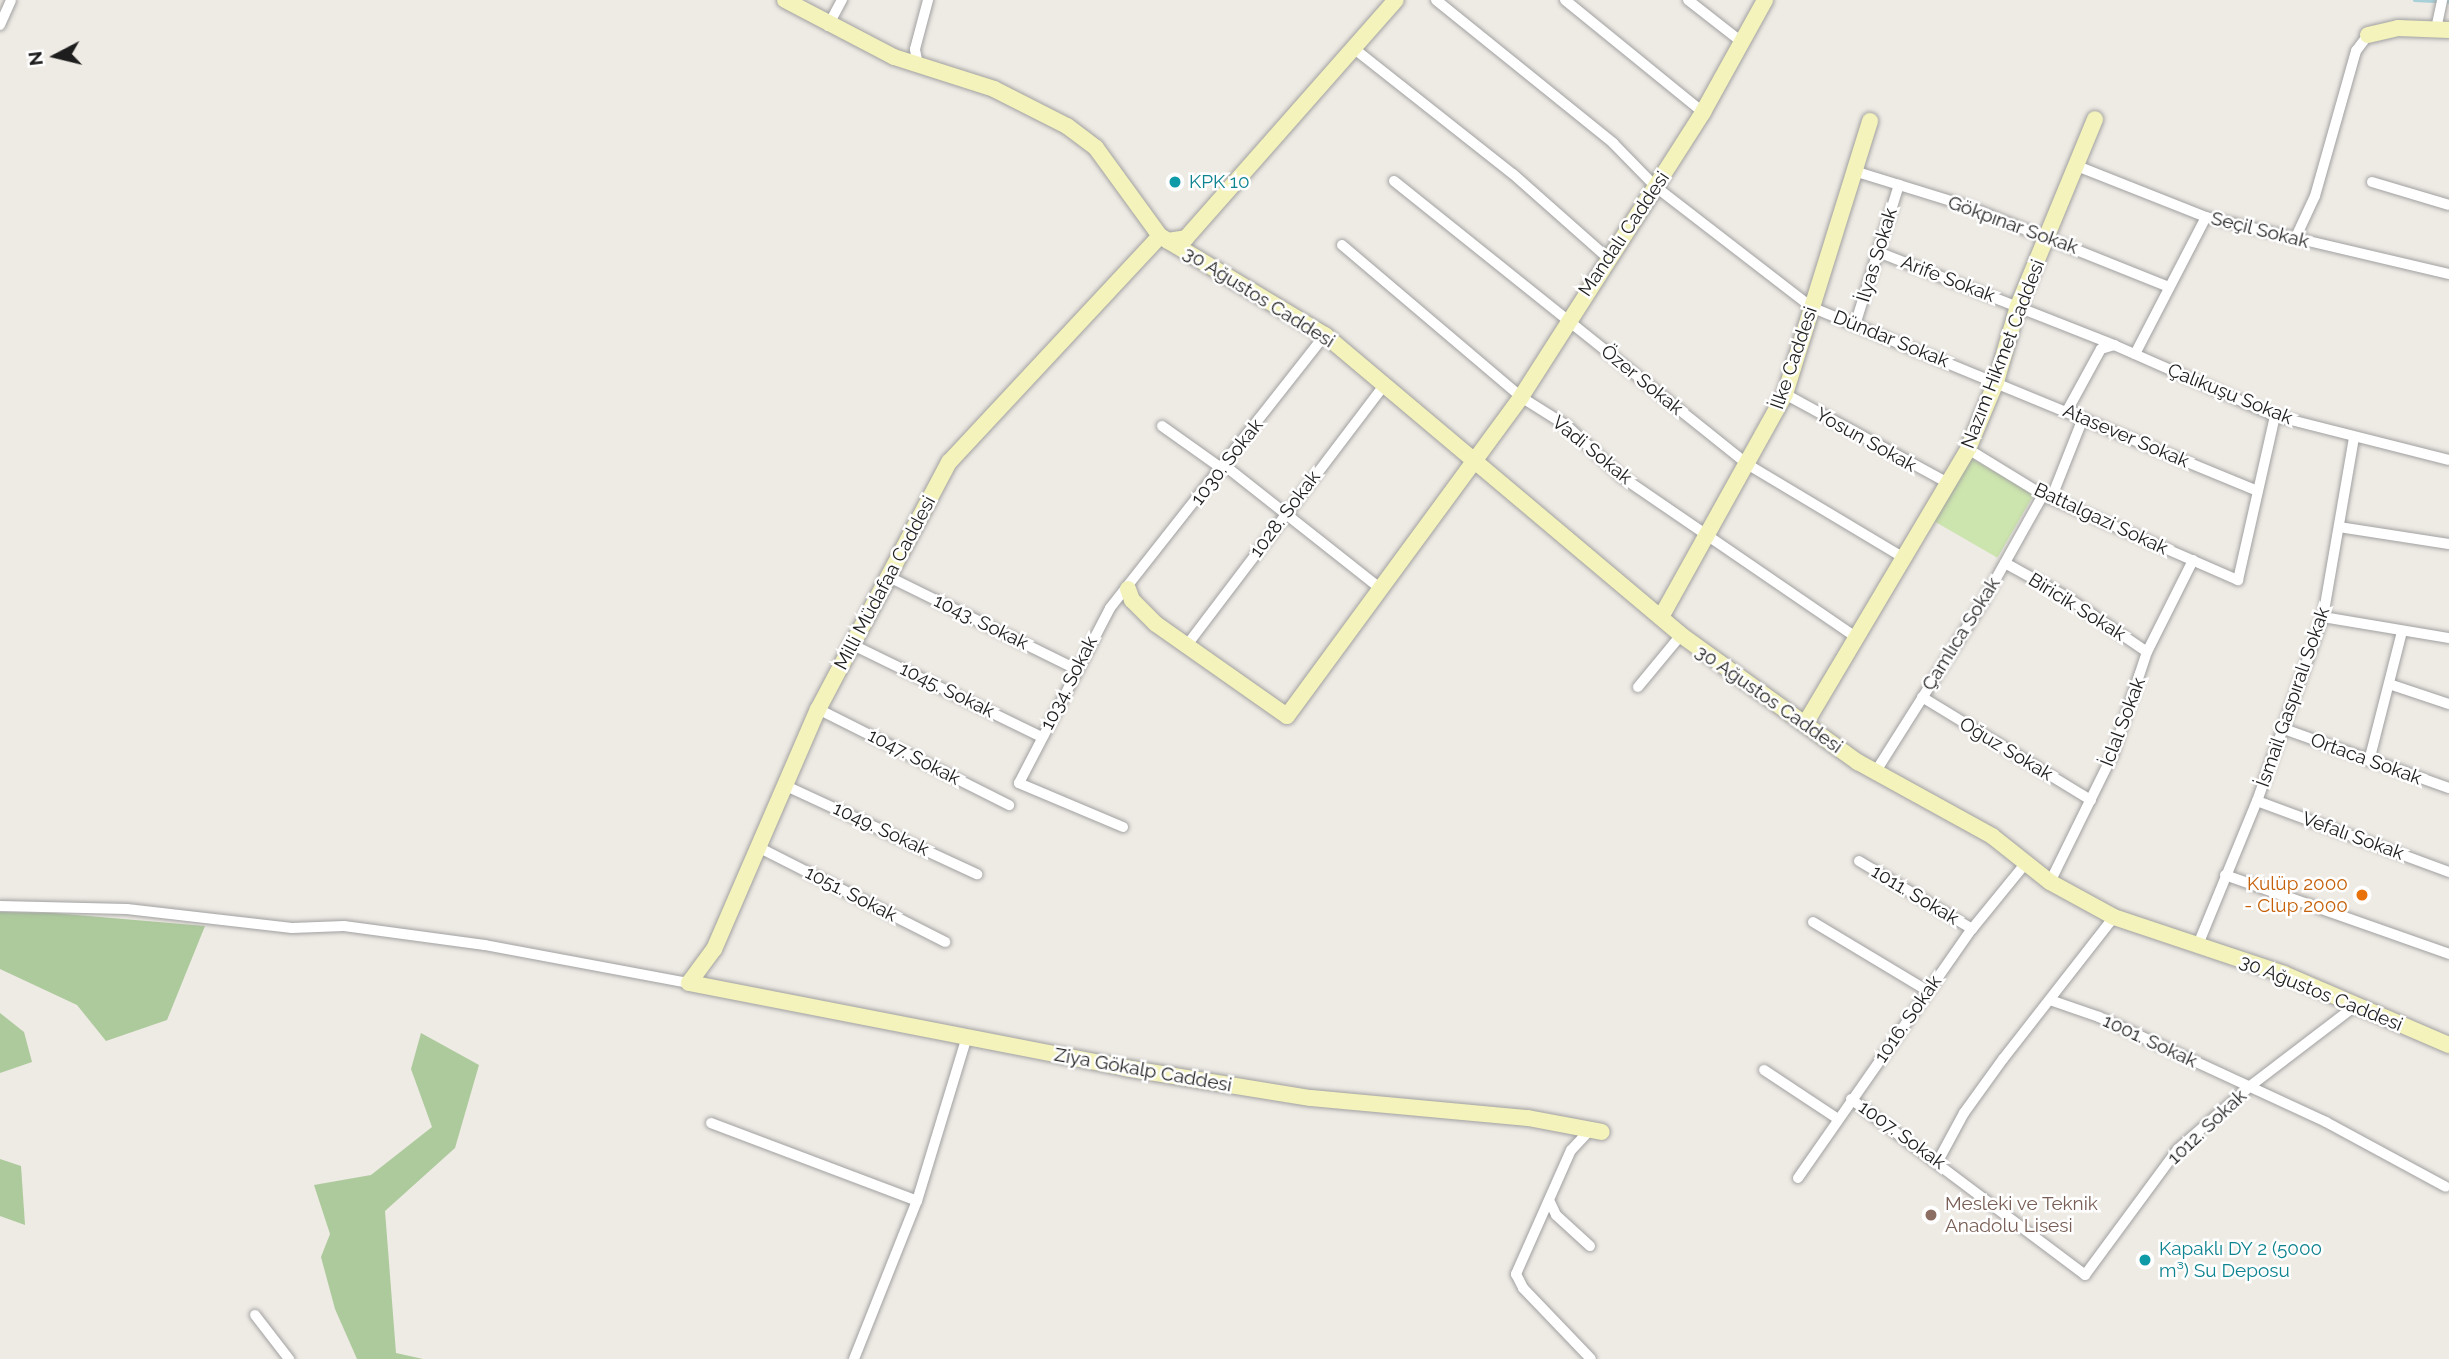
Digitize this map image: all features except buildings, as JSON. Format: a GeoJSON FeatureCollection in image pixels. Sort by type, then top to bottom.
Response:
{"type":"FeatureCollection","features":[{"type":"Feature","properties":{"kind":"street"},"geometry":{"type":"LineString","coordinates":[[0,25],[11,0]]}},
{"type":"Feature","properties":{"kind":"street"},"geometry":{"type":"LineString","coordinates":[[785,0],[828,26],[918,65],[994,89],[1067,125],[1096,148],[1164,239]]}},
{"type":"Feature","properties":{"kind":"street"},"geometry":{"type":"LineString","coordinates":[[828,26],[842,0]]}},
{"type":"Feature","properties":{"kind":"street"},"geometry":{"type":"LineString","coordinates":[[918,65],[915,49],[928,0]]}},
{"type":"Feature","properties":{"kind":"street","name":"Milli Müdafaa Caddesi"},"geometry":{"type":"LineString","coordinates":[[689,983],[714,949],[818,709],[949,462],[1164,239],[1186,238],[1396,0]]}},
{"type":"Feature","properties":{"kind":"street","name":"Dündar Sokak"},"geometry":{"type":"LineString","coordinates":[[1436,0],[1613,143],[1656,187],[1811,306],[1996,382]]}},
{"type":"Feature","properties":{"kind":"street"},"geometry":{"type":"LineString","coordinates":[[1565,0],[1703,112]]}},
{"type":"Feature","properties":{"kind":"street"},"geometry":{"type":"LineString","coordinates":[[1688,0],[1743,43]]}},
{"type":"Feature","properties":{"kind":"street","name":"Mandalı Caddesi"},"geometry":{"type":"LineString","coordinates":[[1188,645],[1287,716],[1521,397],[1567,321],[1703,112],[1766,0]]}},
{"type":"Feature","properties":{"kind":"street"},"geometry":{"type":"LineString","coordinates":[[2295,239],[2315,196],[2356,51],[2368,35],[2398,28],[2443,29],[2442,0]]}},
{"type":"Feature","properties":{"kind":"street"},"geometry":{"type":"LineString","coordinates":[[1352,47],[1513,174],[1608,258]]}},
{"type":"Feature","properties":{"kind":"street","name":"Nazım Hikmet Caddesi"},"geometry":{"type":"LineString","coordinates":[[1805,724],[1968,449],[1996,382],[2018,306],[2049,237],[2095,119]]}},
{"type":"Feature","properties":{"kind":"street","name":"İlke Caddesi"},"geometry":{"type":"LineString","coordinates":[[1661,617],[1704,533],[1747,464],[1785,394],[1870,121]]}},
{"type":"Feature","properties":{"kind":"street","name":"Seçil Sokak"},"geometry":{"type":"LineString","coordinates":[[2077,166],[2206,217],[2449,274]]}},
{"type":"Feature","properties":{"kind":"street","name":"Gökpınar Sokak"},"geometry":{"type":"LineString","coordinates":[[1854,171],[2049,237],[2169,287]]}},
{"type":"Feature","properties":{"kind":"street","name":"Özer Sokak"},"geometry":{"type":"LineString","coordinates":[[1394,181],[1747,464],[1904,558]]}},
{"type":"Feature","properties":{"kind":"street"},"geometry":{"type":"LineString","coordinates":[[2372,182],[2449,205]]}},
{"type":"Feature","properties":{"kind":"street","name":"İlyas Sokak"},"geometry":{"type":"LineString","coordinates":[[1855,325],[1899,185]]}},
{"type":"Feature","properties":{"kind":"street"},"geometry":{"type":"LineString","coordinates":[[2134,354],[2206,217]]}},
{"type":"Feature","properties":{"kind":"street","name":"30 Ağustos Caddesi"},"geometry":{"type":"LineString","coordinates":[[1164,239],[1325,335],[1681,635],[1876,771],[1992,836],[2050,882],[2114,918],[2284,974],[2449,1045]]}},
{"type":"Feature","properties":{"kind":"street","name":"Vadi Sokak"},"geometry":{"type":"LineString","coordinates":[[1342,245],[1521,397],[1567,426],[1622,477],[1856,637]]}},
{"type":"Feature","properties":{"kind":"street","name":"Arife Sokak"},"geometry":{"type":"LineString","coordinates":[[1878,252],[2018,306]]}},
{"type":"Feature","properties":{"kind":"street","name":"Çalıkuşu Sokak"},"geometry":{"type":"LineString","coordinates":[[2018,306],[2276,416],[2449,460]]}},
{"type":"Feature","properties":{"kind":"street","name":"1030. Sokak"},"geometry":{"type":"LineString","coordinates":[[1128,589],[1325,335]]}},
{"type":"Feature","properties":{"kind":"street"},"geometry":{"type":"LineString","coordinates":[[2067,411],[2101,348],[2114,345]]}},
{"type":"Feature","properties":{"kind":"street","name":"Atasever Sokak"},"geometry":{"type":"LineString","coordinates":[[1996,382],[2256,490]]}},
{"type":"Feature","properties":{"kind":"street","name":"1028. Sokak"},"geometry":{"type":"LineString","coordinates":[[1188,645],[1286,512],[1384,386]]}},
{"type":"Feature","properties":{"kind":"street","name":"Yosun Sokak"},"geometry":{"type":"LineString","coordinates":[[1785,394],[1948,483]]}},
{"type":"Feature","properties":{"kind":"street"},"geometry":{"type":"LineString","coordinates":[[2256,490],[2276,416]]}},
{"type":"Feature","properties":{"kind":"street","name":"Çamlıca Sokak"},"geometry":{"type":"LineString","coordinates":[[1876,771],[2047,497],[2083,418]]}},
{"type":"Feature","properties":{"kind":"street"},"geometry":{"type":"LineString","coordinates":[[1162,426],[1286,512],[1381,589]]}},
{"type":"Feature","properties":{"kind":"street","name":"İsmail Gaspıralı Sokak"},"geometry":{"type":"LineString","coordinates":[[2197,947],[2257,801],[2323,617],[2354,438]]}},
{"type":"Feature","properties":{"kind":"street","name":"Battalgazi Sokak"},"geometry":{"type":"LineString","coordinates":[[1968,449],[2047,497],[2238,580],[2256,490]]}},
{"type":"Feature","properties":{"kind":"street"},"geometry":{"type":"LineString","coordinates":[[2339,527],[2449,544]]}},
{"type":"Feature","properties":{"kind":"street","name":"İclal Sokak"},"geometry":{"type":"LineString","coordinates":[[2050,882],[2113,754],[2147,652],[2193,561]]}},
{"type":"Feature","properties":{"kind":"street","name":"Biricik Sokak"},"geometry":{"type":"LineString","coordinates":[[2005,563],[2073,601],[2147,652]]}},
{"type":"Feature","properties":{"kind":"street","name":"1043. Sokak"},"geometry":{"type":"LineString","coordinates":[[887,576],[1076,669]]}},
{"type":"Feature","properties":{"kind":"street"},"geometry":{"type":"LineString","coordinates":[[1128,589],[1132,600],[1156,624],[1188,645]]}},
{"type":"Feature","properties":{"kind":"street","name":"1034. Sokak"},"geometry":{"type":"LineString","coordinates":[[1123,827],[1019,783],[1110,608],[1128,589]]}},
{"type":"Feature","properties":{"kind":"street"},"geometry":{"type":"LineString","coordinates":[[2323,617],[2449,638]]}},
{"type":"Feature","properties":{"kind":"street"},"geometry":{"type":"LineString","coordinates":[[2369,761],[2403,632]]}},
{"type":"Feature","properties":{"kind":"street"},"geometry":{"type":"LineString","coordinates":[[1639,687],[1681,635]]}},
{"type":"Feature","properties":{"kind":"street","name":"1045. Sokak"},"geometry":{"type":"LineString","coordinates":[[851,644],[1042,737]]}},
{"type":"Feature","properties":{"kind":"street"},"geometry":{"type":"LineString","coordinates":[[2389,684],[2449,704]]}},
{"type":"Feature","properties":{"kind":"street","name":"Oğuz Sokak"},"geometry":{"type":"LineString","coordinates":[[1922,697],[2091,800]]}},
{"type":"Feature","properties":{"kind":"street","name":"1047. Sokak"},"geometry":{"type":"LineString","coordinates":[[818,709],[1009,806]]}},
{"type":"Feature","properties":{"kind":"street","name":"Ortaca Sokak"},"geometry":{"type":"LineString","coordinates":[[2284,729],[2449,788]]}},
{"type":"Feature","properties":{"kind":"street","name":"1049. Sokak"},"geometry":{"type":"LineString","coordinates":[[785,785],[976,874]]}},
{"type":"Feature","properties":{"kind":"street","name":"Vefalı Sokak"},"geometry":{"type":"LineString","coordinates":[[2257,801],[2449,872]]}},
{"type":"Feature","properties":{"kind":"street","name":"1051. Sokak"},"geometry":{"type":"LineString","coordinates":[[758,847],[945,942]]}},
{"type":"Feature","properties":{"kind":"street","name":"1011. Sokak"},"geometry":{"type":"LineString","coordinates":[[1859,861],[1972,929]]}},
{"type":"Feature","properties":{"kind":"street","name":"1016. Sokak"},"geometry":{"type":"LineString","coordinates":[[1798,1178],[1972,929],[2025,864]]}},
{"type":"Feature","properties":{"kind":"street"},"geometry":{"type":"LineString","coordinates":[[2225,875],[2449,954]]}},
{"type":"Feature","properties":{"kind":"street"},"geometry":{"type":"LineString","coordinates":[[0,906],[127,909],[292,928],[344,926],[485,945],[689,983]]}},
{"type":"Feature","properties":{"kind":"street"},"geometry":{"type":"LineString","coordinates":[[1938,1161],[1964,1113],[2114,918]]}},
{"type":"Feature","properties":{"kind":"street"},"geometry":{"type":"LineString","coordinates":[[1813,922],[1928,991]]}},
{"type":"Feature","properties":{"kind":"street","name":"Ziya Gökalp Caddesi"},"geometry":{"type":"LineString","coordinates":[[689,983],[900,1023],[966,1040],[1311,1098],[1528,1118],[1595,1132]]}},
{"type":"Feature","properties":{"kind":"street","name":"1001. Sokak"},"geometry":{"type":"LineString","coordinates":[[2050,1000],[2099,1017],[2326,1122],[2446,1187]]}},
{"type":"Feature","properties":{"kind":"street","name":"1012. Sokak"},"geometry":{"type":"LineString","coordinates":[[2085,1275],[2178,1149],[2249,1087],[2355,1006]]}},
{"type":"Feature","properties":{"kind":"street"},"geometry":{"type":"LineString","coordinates":[[855,1359],[917,1201],[966,1040]]}},
{"type":"Feature","properties":{"kind":"street"},"geometry":{"type":"LineString","coordinates":[[1764,1070],[1838,1119]]}},
{"type":"Feature","properties":{"kind":"street","name":"1007. Sokak"},"geometry":{"type":"LineString","coordinates":[[1851,1099],[1938,1161],[2085,1275]]}},
{"type":"Feature","properties":{"kind":"street"},"geometry":{"type":"LineString","coordinates":[[711,1123],[917,1201]]}},
{"type":"Feature","properties":{"kind":"street"},"geometry":{"type":"LineString","coordinates":[[1591,1359],[1523,1288],[1516,1274],[1571,1150],[1595,1132]]}},
{"type":"Feature","properties":{"kind":"street"},"geometry":{"type":"LineString","coordinates":[[1550,1202],[1556,1215],[1590,1246]]}},
{"type":"Feature","properties":{"kind":"street"},"geometry":{"type":"LineString","coordinates":[[255,1315],[289,1359]]}},
{"type":"Feature","properties":{"kind":"green space"},"geometry":{"type":"Polygon","coordinates":[[[1969,457],[2034,494],[1997,558],[1932,520],[1969,457]]]}},
{"type":"Feature","properties":{"kind":"green space"},"geometry":{"type":"Polygon","coordinates":[[[0,912],[53,913],[205,926],[167,1020],[106,1041],[77,1005],[0,969],[0,912]]]}},
{"type":"Feature","properties":{"kind":"green space"},"geometry":{"type":"Polygon","coordinates":[[[0,1013],[24,1032],[32,1062],[0,1073],[0,1013]]]}},
{"type":"Feature","properties":{"kind":"green space"},"geometry":{"type":"Polygon","coordinates":[[[421,1033],[479,1065],[455,1148],[385,1211],[396,1353],[423,1359],[357,1359],[335,1309],[321,1257],[330,1234],[314,1185],[371,1175],[432,1127],[411,1069],[421,1033]]]}},
{"type":"Feature","properties":{"kind":"green space"},"geometry":{"type":"Polygon","coordinates":[[[0,1159],[21,1166],[25,1225],[0,1216],[0,1159]]]}},
{"type":"Feature","properties":{"kind":"waterway"},"geometry":{"type":"LineString","coordinates":[[2415,0],[2449,2]]}},
{"type":"Feature","properties":{"kind":"place","name":"KPK 10"},"geometry":{"type":"Point","coordinates":[1175,182]}},
{"type":"Feature","properties":{"kind":"place","name":"Kulüp 2000 - Clup 2000"},"geometry":{"type":"Point","coordinates":[2362,895]}},
{"type":"Feature","properties":{"kind":"place","name":"Mesleki ve Teknik Anadolu Lisesi"},"geometry":{"type":"Point","coordinates":[1931,1215]}},
{"type":"Feature","properties":{"kind":"place","name":"Kapaklı DY 2 (5000 m³) Su Deposu"},"geometry":{"type":"Point","coordinates":[2145,1260]}}]}
